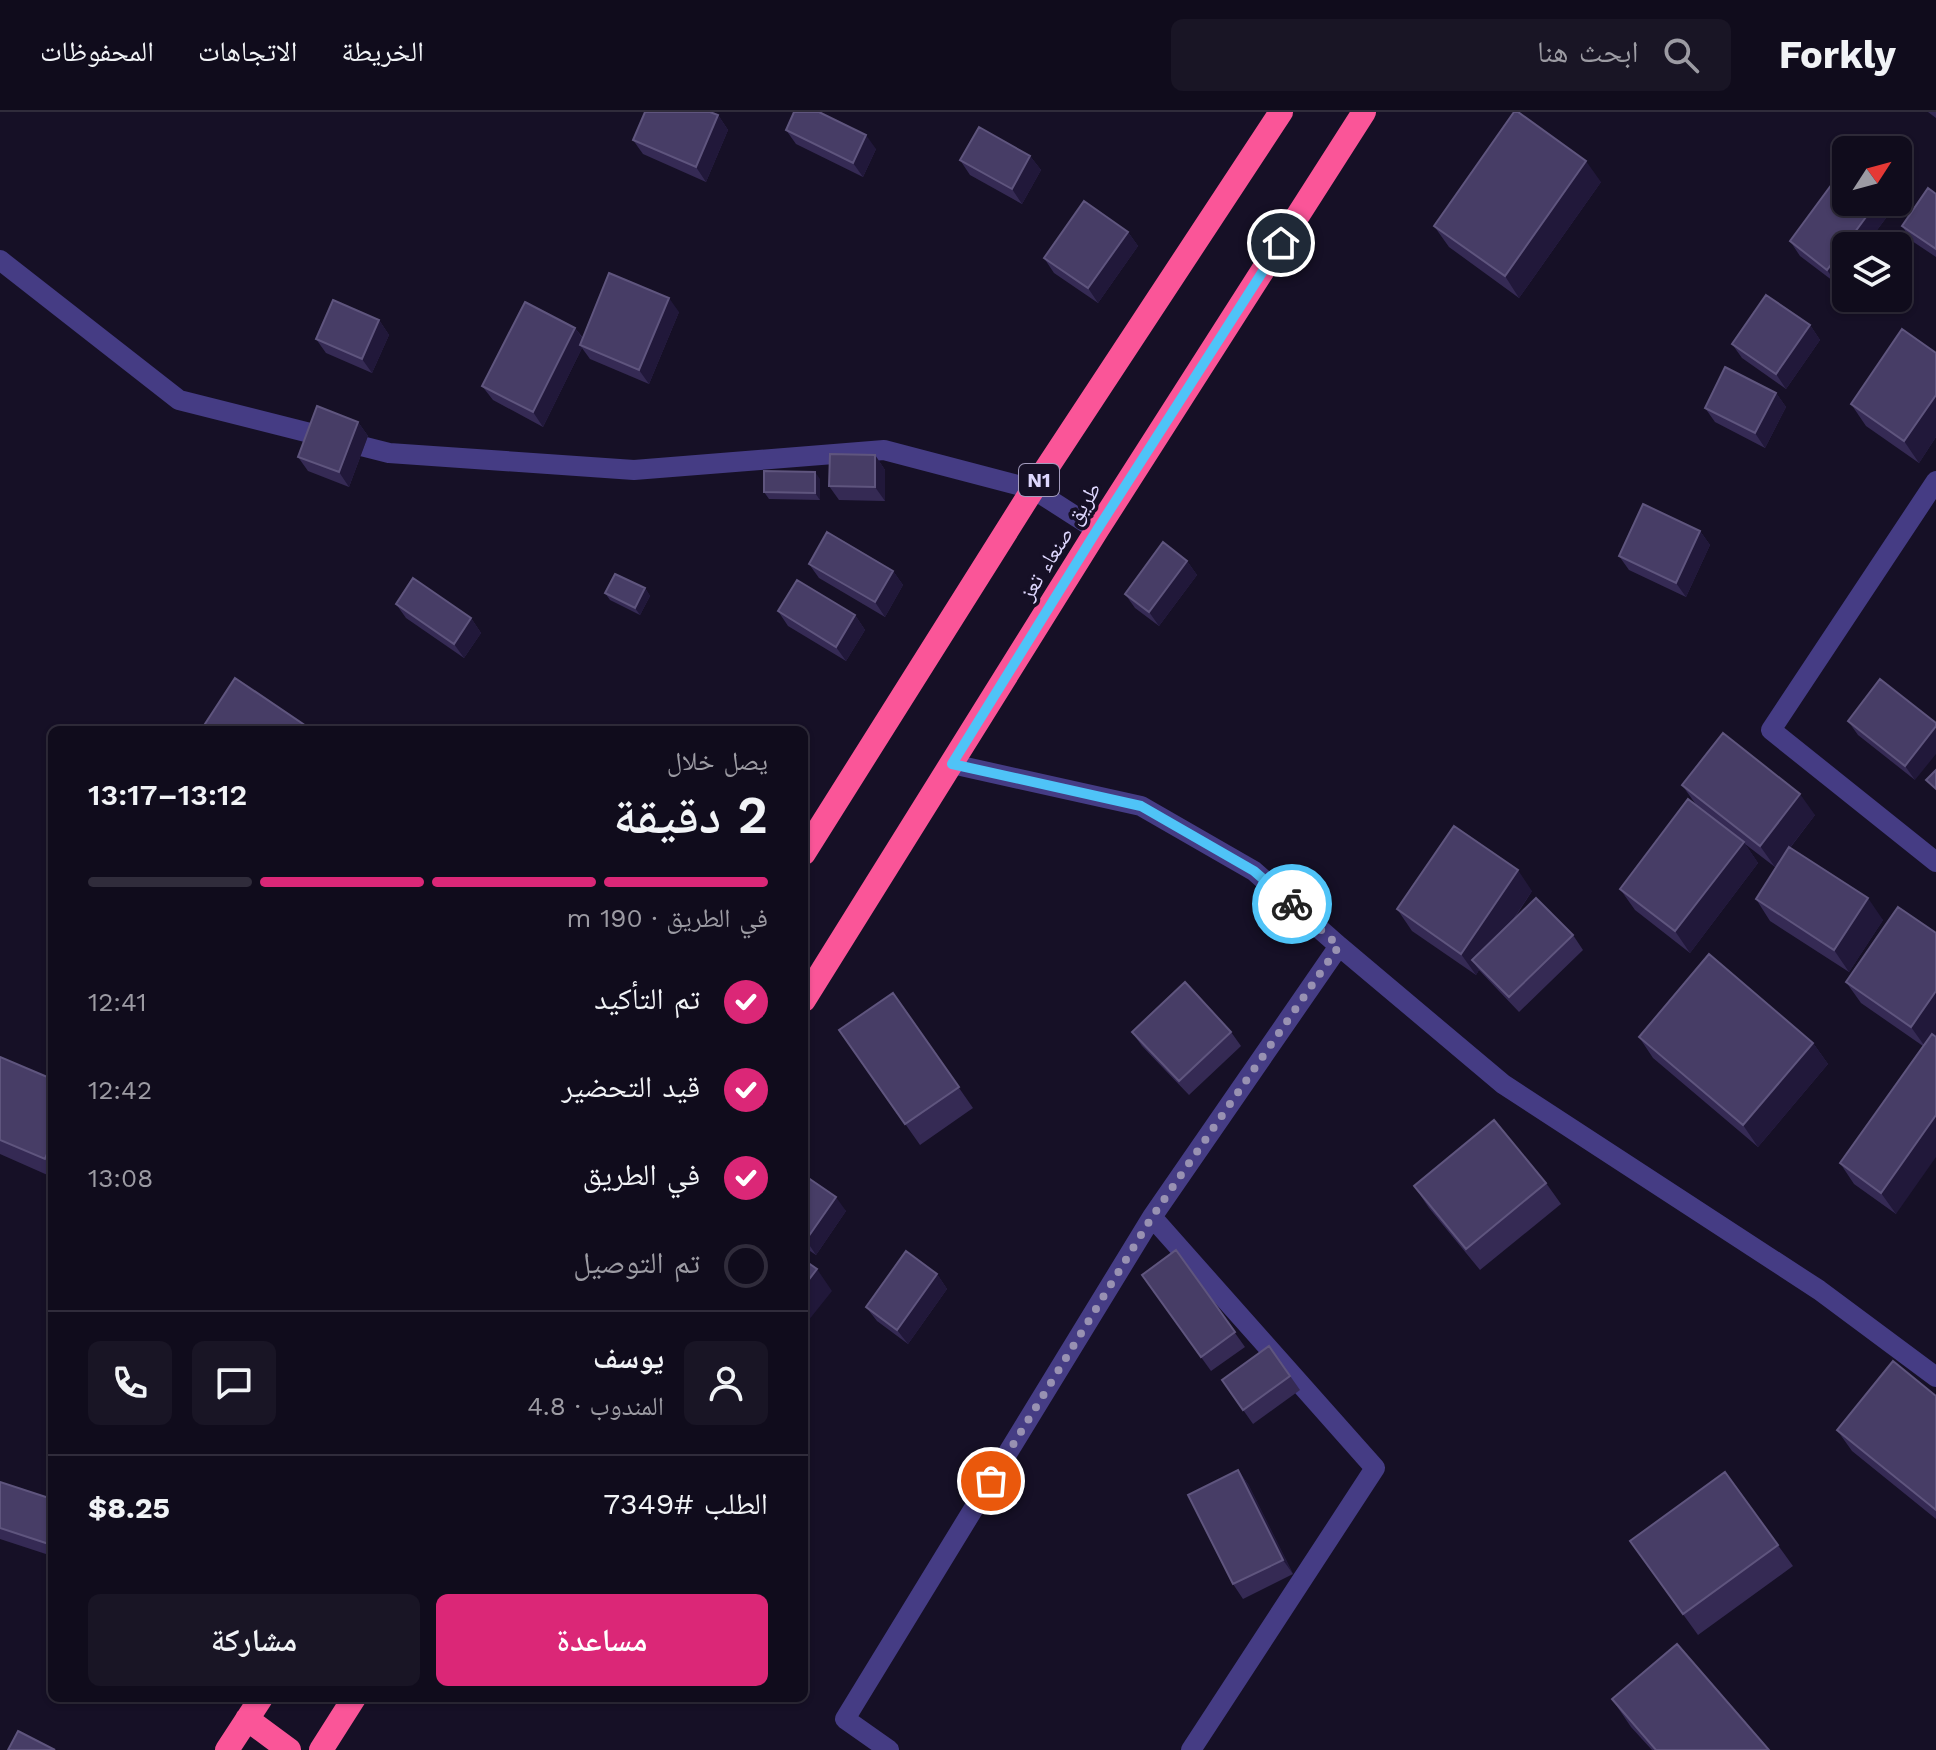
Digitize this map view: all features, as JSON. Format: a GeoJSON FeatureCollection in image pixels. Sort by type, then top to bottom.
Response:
{"type":"FeatureCollection","features":[{"type":"Feature","properties":{"kind":"highway","name":"N1"},"geometry":{"type":"LineString","coordinates":[[808,847],[1033,489],[1281,112]]}},
{"type":"Feature","properties":{"kind":"highway","name":"طريق صنعاء تعز"},"geometry":{"type":"LineString","coordinates":[[808,994],[1097,530],[1364,112]]}},
{"type":"Feature","properties":{"kind":"highway"},"geometry":{"type":"LineString","coordinates":[[227,1750],[258,1702]]}},
{"type":"Feature","properties":{"kind":"highway"},"geometry":{"type":"LineString","coordinates":[[328,1747],[352,1702]]}},
{"type":"Feature","properties":{"kind":"highway"},"geometry":{"type":"LineString","coordinates":[[247,1719],[289,1750]]}},
{"type":"Feature","properties":{"kind":"street"},"geometry":{"type":"LineString","coordinates":[[0,260],[179,400],[389,453],[634,470],[884,450],[1033,489],[1097,530]]}},
{"type":"Feature","properties":{"kind":"street"},"geometry":{"type":"LineString","coordinates":[[1936,481],[1771,730],[1936,862]]}},
{"type":"Feature","properties":{"kind":"street"},"geometry":{"type":"LineString","coordinates":[[952,764],[1141,806],[1254,871],[1503,1084],[1819,1290],[1936,1377]]}},
{"type":"Feature","properties":{"kind":"street"},"geometry":{"type":"LineString","coordinates":[[889,1750],[845,1719],[1152,1217],[1339,946]]}},
{"type":"Feature","properties":{"kind":"street"},"geometry":{"type":"LineString","coordinates":[[1152,1217],[1375,1468],[1191,1750]]}},
{"type":"Feature","properties":{"kind":"building"},"geometry":{"type":"Polygon","coordinates":[[[645,112],[710,112],[718,115],[696,167],[633,140],[645,112]]]}},
{"type":"Feature","properties":{"kind":"building"},"geometry":{"type":"Polygon","coordinates":[[[794,112],[819,112],[866,135],[853,163],[786,130],[794,112]]]}},
{"type":"Feature","properties":{"kind":"building"},"geometry":{"type":"Polygon","coordinates":[[[1514,112],[1586,161],[1505,276],[1434,226],[1514,112]]]}},
{"type":"Feature","properties":{"kind":"building"},"geometry":{"type":"Polygon","coordinates":[[[979,127],[1030,156],[1012,189],[960,160],[979,127]]]}},
{"type":"Feature","properties":{"kind":"building"},"geometry":{"type":"Polygon","coordinates":[[[1832,184],[1832,216],[1867,216],[1855,232],[1832,232],[1832,263],[1827,270],[1790,241],[1832,184]]]}},
{"type":"Feature","properties":{"kind":"building"},"geometry":{"type":"Polygon","coordinates":[[[1928,188],[1936,194],[1936,249],[1902,226],[1912,216],[1928,188]]]}},
{"type":"Feature","properties":{"kind":"building"},"geometry":{"type":"Polygon","coordinates":[[[1084,201],[1128,232],[1088,288],[1044,258],[1084,201]]]}},
{"type":"Feature","properties":{"kind":"building"},"geometry":{"type":"Polygon","coordinates":[[[609,273],[669,298],[639,370],[580,345],[609,273]]]}},
{"type":"Feature","properties":{"kind":"building"},"geometry":{"type":"Polygon","coordinates":[[[1766,295],[1810,325],[1776,374],[1732,344],[1766,295]]]}},
{"type":"Feature","properties":{"kind":"building"},"geometry":{"type":"Polygon","coordinates":[[[333,300],[379,320],[362,359],[316,339],[333,300]]]}},
{"type":"Feature","properties":{"kind":"building"},"geometry":{"type":"Polygon","coordinates":[[[525,302],[575,328],[533,412],[482,386],[525,302]]]}},
{"type":"Feature","properties":{"kind":"building"},"geometry":{"type":"Polygon","coordinates":[[[1902,329],[1936,353],[1936,395],[1904,441],[1851,404],[1902,329]]]}},
{"type":"Feature","properties":{"kind":"building"},"geometry":{"type":"Polygon","coordinates":[[[1725,367],[1776,393],[1755,433],[1705,408],[1725,367]]]}},
{"type":"Feature","properties":{"kind":"building"},"geometry":{"type":"Polygon","coordinates":[[[317,406],[358,422],[339,472],[298,457],[317,406]]]}},
{"type":"Feature","properties":{"kind":"building"},"geometry":{"type":"Polygon","coordinates":[[[830,454],[875,455],[875,487],[829,486],[830,454]]]}},
{"type":"Feature","properties":{"kind":"building"},"geometry":{"type":"Polygon","coordinates":[[[764,471],[815,472],[815,493],[764,492],[764,471]]]}},
{"type":"Feature","properties":{"kind":"building"},"geometry":{"type":"Polygon","coordinates":[[[1643,504],[1700,531],[1676,583],[1619,556],[1643,504]]]}},
{"type":"Feature","properties":{"kind":"building"},"geometry":{"type":"Polygon","coordinates":[[[827,532],[893,571],[875,602],[809,564],[827,532]]]}},
{"type":"Feature","properties":{"kind":"building"},"geometry":{"type":"Polygon","coordinates":[[[1163,542],[1187,561],[1149,612],[1125,594],[1163,542]]]}},
{"type":"Feature","properties":{"kind":"building"},"geometry":{"type":"Polygon","coordinates":[[[615,574],[645,588],[635,608],[605,593],[615,574]]]}},
{"type":"Feature","properties":{"kind":"building"},"geometry":{"type":"Polygon","coordinates":[[[413,578],[471,618],[454,644],[396,604],[413,578]]]}},
{"type":"Feature","properties":{"kind":"building"},"geometry":{"type":"Polygon","coordinates":[[[797,580],[855,615],[836,647],[778,611],[797,580]]]}},
{"type":"Feature","properties":{"kind":"building"},"geometry":{"type":"Polygon","coordinates":[[[235,678],[306,726],[204,726],[235,678]]]}},
{"type":"Feature","properties":{"kind":"building"},"geometry":{"type":"Polygon","coordinates":[[[1880,679],[1936,723],[1905,766],[1848,721],[1880,679]]]}},
{"type":"Feature","properties":{"kind":"building"},"geometry":{"type":"Polygon","coordinates":[[[1723,733],[1800,794],[1760,846],[1682,785],[1723,733]]]}},
{"type":"Feature","properties":{"kind":"building"},"geometry":{"type":"Polygon","coordinates":[[[1936,770],[1936,789],[1926,780],[1936,770]]]}},
{"type":"Feature","properties":{"kind":"building"},"geometry":{"type":"Polygon","coordinates":[[[1688,799],[1744,842],[1675,931],[1620,889],[1688,799]]]}},
{"type":"Feature","properties":{"kind":"building"},"geometry":{"type":"Polygon","coordinates":[[[1454,826],[1518,870],[1461,954],[1397,909],[1454,826]]]}},
{"type":"Feature","properties":{"kind":"building"},"geometry":{"type":"Polygon","coordinates":[[[1789,847],[1868,898],[1834,950],[1756,899],[1789,847]]]}},
{"type":"Feature","properties":{"kind":"building"},"geometry":{"type":"Polygon","coordinates":[[[1536,898],[1573,935],[1509,997],[1472,960],[1536,898]]]}},
{"type":"Feature","properties":{"kind":"building"},"geometry":{"type":"Polygon","coordinates":[[[1898,907],[1936,933],[1936,991],[1911,1027],[1846,982],[1898,907]]]}},
{"type":"Feature","properties":{"kind":"building"},"geometry":{"type":"Polygon","coordinates":[[[1709,954],[1813,1043],[1743,1125],[1639,1037],[1709,954]]]}},
{"type":"Feature","properties":{"kind":"building"},"geometry":{"type":"Polygon","coordinates":[[[1185,982],[1231,1032],[1179,1081],[1132,1032],[1185,982]]]}},
{"type":"Feature","properties":{"kind":"building"},"geometry":{"type":"Polygon","coordinates":[[[893,993],[959,1087],[905,1124],[839,1030],[893,993]]]}},
{"type":"Feature","properties":{"kind":"building"},"geometry":{"type":"Polygon","coordinates":[[[1932,1034],[1936,1037],[1936,1115],[1881,1193],[1840,1163],[1932,1034]]]}},
{"type":"Feature","properties":{"kind":"building"},"geometry":{"type":"Polygon","coordinates":[[[0,1057],[48,1077],[48,1152],[45,1159],[0,1140],[0,1057]]]}},
{"type":"Feature","properties":{"kind":"building"},"geometry":{"type":"Polygon","coordinates":[[[1494,1120],[1546,1183],[1466,1249],[1414,1186],[1494,1120]]]}},
{"type":"Feature","properties":{"kind":"building"},"geometry":{"type":"Polygon","coordinates":[[[808,1178],[836,1197],[808,1237],[808,1178]]]}},
{"type":"Feature","properties":{"kind":"building"},"geometry":{"type":"Polygon","coordinates":[[[1176,1250],[1235,1332],[1201,1357],[1142,1275],[1176,1250]]]}},
{"type":"Feature","properties":{"kind":"building"},"geometry":{"type":"Polygon","coordinates":[[[906,1251],[937,1274],[897,1330],[866,1307],[906,1251]]]}},
{"type":"Feature","properties":{"kind":"building"},"geometry":{"type":"Polygon","coordinates":[[[808,1263],[817,1269],[808,1281],[808,1263]]]}},
{"type":"Feature","properties":{"kind":"building"},"geometry":{"type":"Polygon","coordinates":[[[1269,1346],[1290,1376],[1243,1410],[1222,1380],[1269,1346]]]}},
{"type":"Feature","properties":{"kind":"building"},"geometry":{"type":"Polygon","coordinates":[[[1893,1361],[1936,1396],[1936,1510],[1837,1430],[1893,1361]]]}},
{"type":"Feature","properties":{"kind":"building"},"geometry":{"type":"Polygon","coordinates":[[[1238,1470],[1283,1560],[1233,1584],[1188,1495],[1238,1470]]]}},
{"type":"Feature","properties":{"kind":"building"},"geometry":{"type":"Polygon","coordinates":[[[1725,1472],[1778,1545],[1683,1614],[1630,1541],[1725,1472]]]}},
{"type":"Feature","properties":{"kind":"building"},"geometry":{"type":"Polygon","coordinates":[[[0,1482],[48,1498],[48,1544],[0,1528],[0,1482]]]}},
{"type":"Feature","properties":{"kind":"building"},"geometry":{"type":"Polygon","coordinates":[[[1677,1644],[1769,1750],[1656,1750],[1612,1699],[1677,1644]]]}},
{"type":"Feature","properties":{"kind":"building"},"geometry":{"type":"Polygon","coordinates":[[[18,1731],[55,1750],[8,1750],[18,1731]]]}},
{"type":"Feature","properties":{"kind":"way so far"},"geometry":{"type":"LineString","coordinates":[[991,1481],[1152,1217],[1339,946],[1292,904]]}},
{"type":"Feature","properties":{"kind":"route"},"geometry":{"type":"LineString","coordinates":[[1281,243],[952,764],[1141,806],[1254,871],[1292,904]]}}]}
